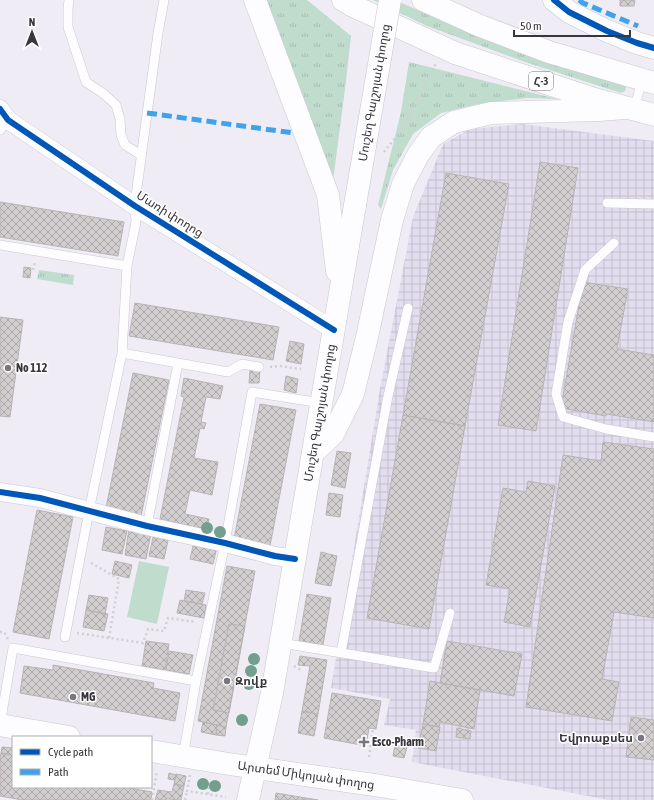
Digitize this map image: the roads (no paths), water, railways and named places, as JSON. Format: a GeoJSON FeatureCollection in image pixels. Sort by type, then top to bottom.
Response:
{"type":"FeatureCollection","features":[{"type":"Feature","properties":{"kind":"main road"},"geometry":{"type":"LineString","coordinates":[[256,0],[328,195],[340,294]]}},
{"type":"Feature","properties":{"kind":"main road","name":"Հ-3"},"geometry":{"type":"LineString","coordinates":[[343,0],[455,53],[591,98],[638,111]]}},
{"type":"Feature","properties":{"kind":"main road","name":"Մուշեղ Գալշոյան փողոց"},"geometry":{"type":"LineString","coordinates":[[248,800],[272,693],[390,0]]}},
{"type":"Feature","properties":{"kind":"main road"},"geometry":{"type":"LineString","coordinates":[[423,0],[478,25],[549,52],[648,82]]}},
{"type":"Feature","properties":{"kind":"main road"},"geometry":{"type":"LineString","coordinates":[[554,0],[569,12],[607,31],[654,48]]}},
{"type":"Feature","properties":{"kind":"main road"},"geometry":{"type":"LineString","coordinates":[[313,453],[333,434],[353,394],[394,213],[403,184],[418,155],[431,137],[454,122],[491,113],[599,110],[638,111]]}},
{"type":"Feature","properties":{"kind":"main road"},"geometry":{"type":"LineString","coordinates":[[0,725],[63,736]]}},
{"type":"Feature","properties":{"kind":"main road","name":"Արտեմ Միկոյան փողոց"},"geometry":{"type":"LineString","coordinates":[[154,760],[187,765],[255,768],[373,784],[462,800]]}},
{"type":"Feature","properties":{"kind":"street","name":"Մառի փողոց"},"geometry":{"type":"LineString","coordinates":[[3,120],[135,206],[334,330]]}},
{"type":"Feature","properties":{"kind":"street"},"geometry":{"type":"LineString","coordinates":[[0,492],[40,498],[147,526],[225,543],[275,556],[295,559]]}},
{"type":"Feature","properties":{"kind":"lane"},"geometry":{"type":"LineString","coordinates":[[69,0],[68,26],[86,82],[104,94],[116,105],[120,119],[121,135],[125,145],[141,155]]}},
{"type":"Feature","properties":{"kind":"lane"},"geometry":{"type":"LineString","coordinates":[[65,637],[89,511],[122,353],[127,266],[136,222],[135,206],[141,155],[164,0]]}},
{"type":"Feature","properties":{"kind":"lane"},"geometry":{"type":"LineString","coordinates":[[638,111],[648,82]]}},
{"type":"Feature","properties":{"kind":"lane"},"geometry":{"type":"LineString","coordinates":[[607,203],[654,204]]}},
{"type":"Feature","properties":{"kind":"lane"},"geometry":{"type":"LineString","coordinates":[[614,242],[585,270],[568,322],[556,394],[563,417],[606,429],[654,437]]}},
{"type":"Feature","properties":{"kind":"lane"},"geometry":{"type":"LineString","coordinates":[[0,245],[127,266]]}},
{"type":"Feature","properties":{"kind":"lane"},"geometry":{"type":"LineString","coordinates":[[342,653],[388,396],[408,308]]}},
{"type":"Feature","properties":{"kind":"lane"},"geometry":{"type":"LineString","coordinates":[[122,353],[228,372],[242,364],[259,367]]}},
{"type":"Feature","properties":{"kind":"lane"},"geometry":{"type":"LineString","coordinates":[[147,526],[178,363]]}},
{"type":"Feature","properties":{"kind":"lane"},"geometry":{"type":"LineString","coordinates":[[187,765],[196,681],[225,543],[252,392],[321,403]]}},
{"type":"Feature","properties":{"kind":"lane"},"geometry":{"type":"LineString","coordinates":[[280,643],[434,668],[450,613]]}},
{"type":"Feature","properties":{"kind":"lane"},"geometry":{"type":"LineString","coordinates":[[0,725],[13,648],[196,681]]}},
{"type":"Feature","properties":{"kind":"place","name":"No 112"},"geometry":{"type":"Point","coordinates":[8,368]}},
{"type":"Feature","properties":{"kind":"place","name":"Զովք"},"geometry":{"type":"Point","coordinates":[227,681]}},
{"type":"Feature","properties":{"kind":"place","name":"MG"},"geometry":{"type":"Point","coordinates":[73,697]}},
{"type":"Feature","properties":{"kind":"place","name":"Եվրոաքսես"},"geometry":{"type":"Point","coordinates":[641,738]}},
{"type":"Feature","properties":{"kind":"place","name":"Esco-Pharm"},"geometry":{"type":"Point","coordinates":[364,742]}}]}
